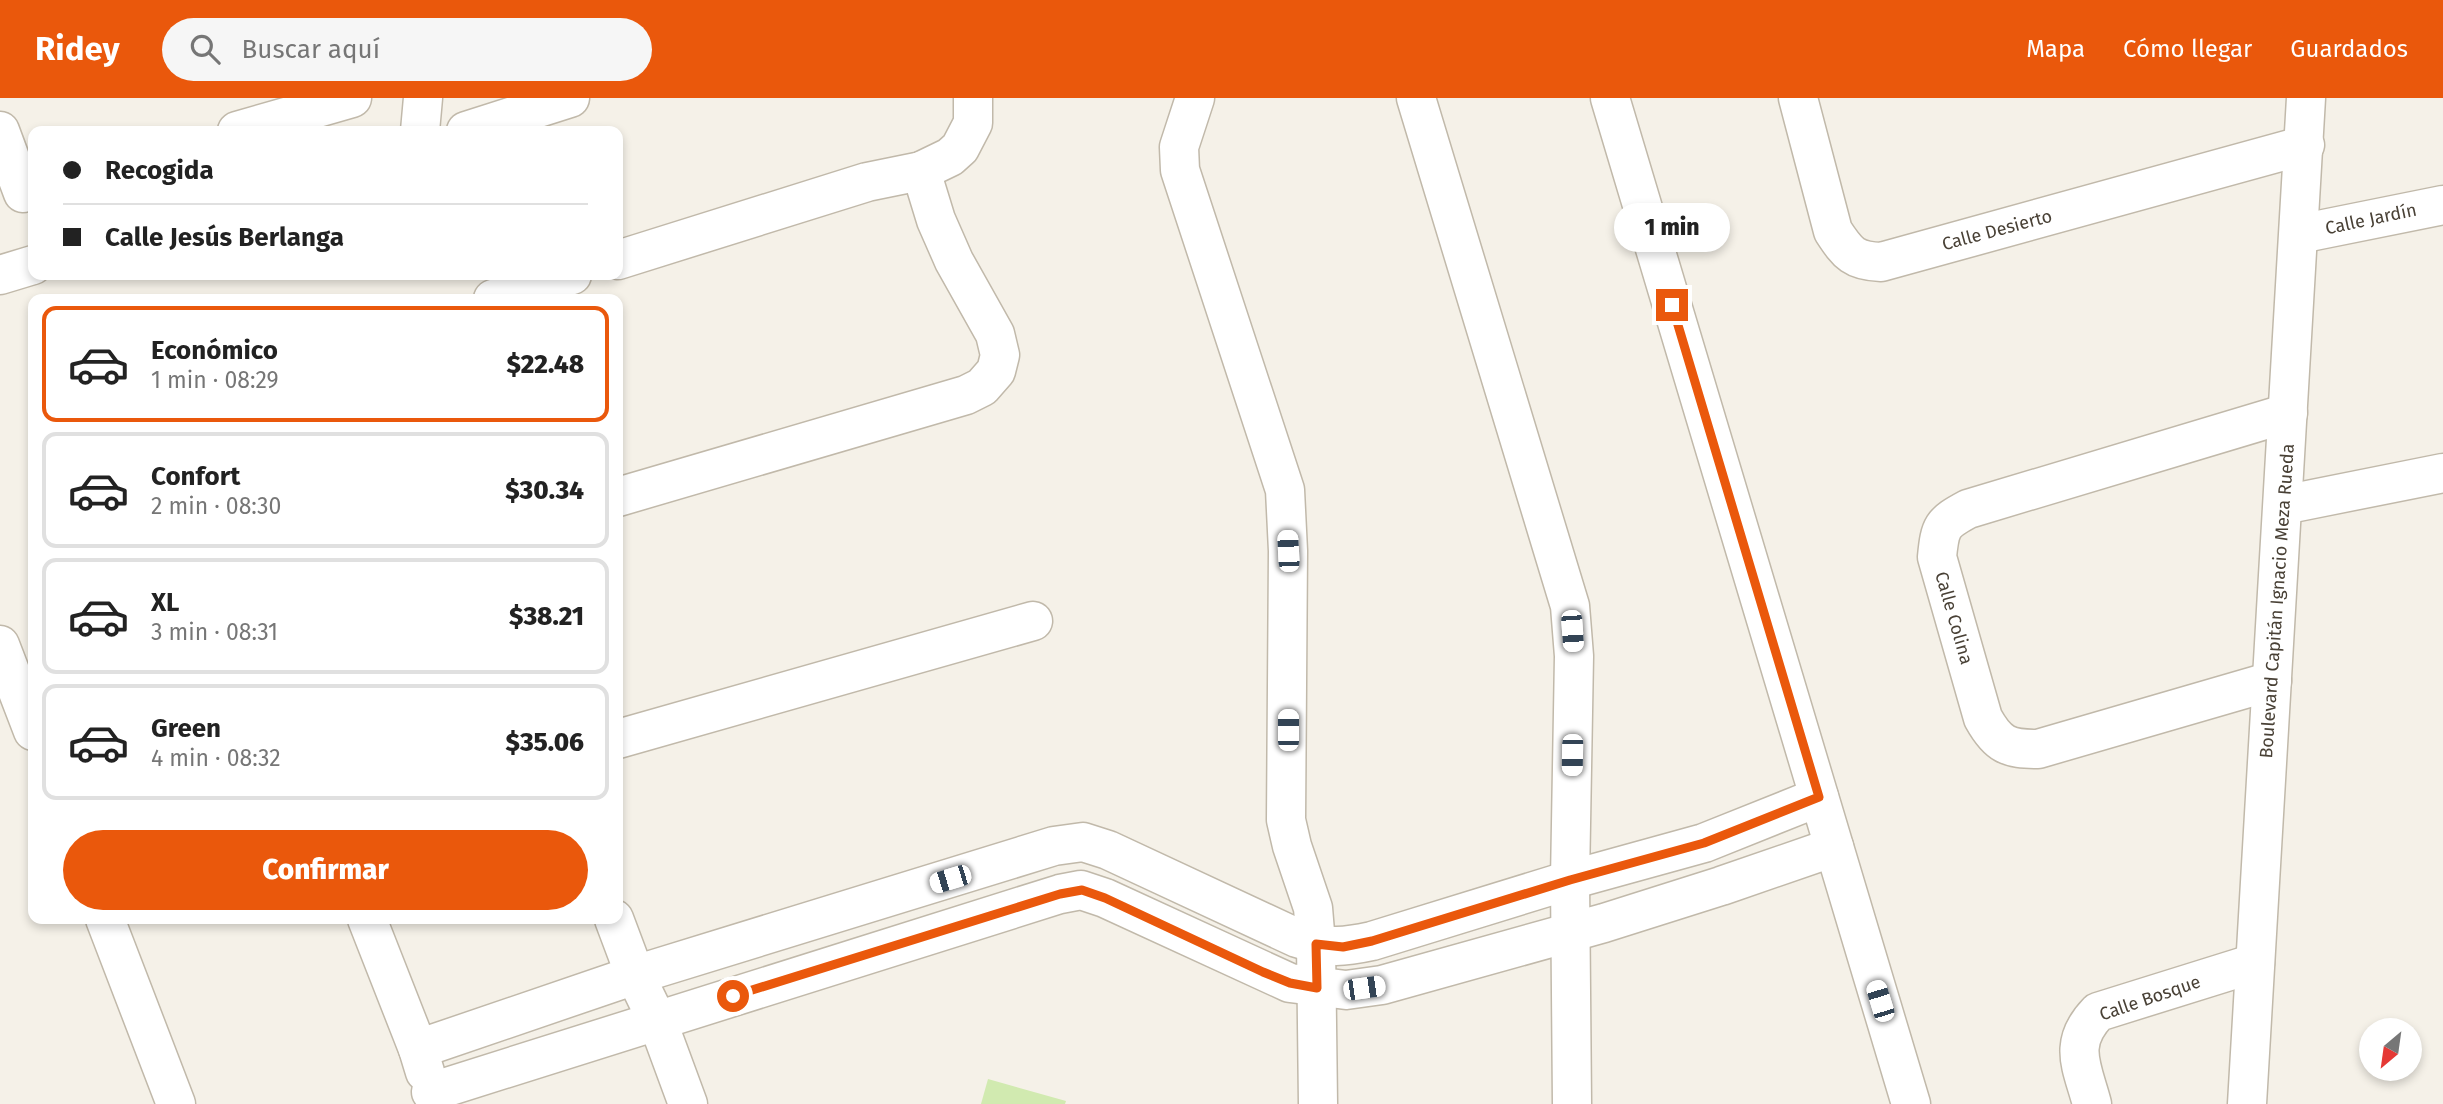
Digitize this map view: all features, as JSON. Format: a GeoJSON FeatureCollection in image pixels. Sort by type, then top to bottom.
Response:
{"type":"FeatureCollection","features":[{"type":"Feature","properties":{"kind":"street"},"geometry":{"type":"LineString","coordinates":[[254,126],[352,98]]}},
{"type":"Feature","properties":{"kind":"street"},"geometry":{"type":"LineString","coordinates":[[420,126],[423,98]]}},
{"type":"Feature","properties":{"kind":"street"},"geometry":{"type":"LineString","coordinates":[[482,126],[570,98]]}},
{"type":"Feature","properties":{"kind":"street"},"geometry":{"type":"LineString","coordinates":[[623,258],[867,182],[921,171],[950,157],[960,148],[973,123],[973,98]]}},
{"type":"Feature","properties":{"kind":"street"},"geometry":{"type":"LineString","coordinates":[[1195,98],[1179,147],[1180,170],[1285,490],[1288,551],[1286,820],[1313,908],[1318,1104]]}},
{"type":"Feature","properties":{"kind":"street"},"geometry":{"type":"LineString","coordinates":[[1416,98],[1570,606],[1574,656],[1570,880],[1572,1104]]}},
{"type":"Feature","properties":{"kind":"street"},"geometry":{"type":"LineString","coordinates":[[1611,98],[1911,1104]]}},
{"type":"Feature","properties":{"kind":"street","name":"Calle Desierto"},"geometry":{"type":"LineString","coordinates":[[1798,98],[1833,231],[1843,247],[1861,261],[1881,262],[2305,145]]}},
{"type":"Feature","properties":{"kind":"street","name":"Boulevard Capitán Ignacio Meza Rueda"},"geometry":{"type":"LineString","coordinates":[[2247,1104],[2306,98]]}},
{"type":"Feature","properties":{"kind":"street"},"geometry":{"type":"LineString","coordinates":[[0,131],[19,195]]}},
{"type":"Feature","properties":{"kind":"street"},"geometry":{"type":"LineString","coordinates":[[623,496],[966,395],[982,387],[996,371],[1000,355],[995,334],[954,261],[936,220],[921,171]]}},
{"type":"Feature","properties":{"kind":"street","name":"Calle Jardín"},"geometry":{"type":"LineString","coordinates":[[2299,234],[2443,205]]}},
{"type":"Feature","properties":{"kind":"street"},"geometry":{"type":"LineString","coordinates":[[0,275],[28,267]]}},
{"type":"Feature","properties":{"kind":"street"},"geometry":{"type":"LineString","coordinates":[[509,294],[556,280]]}},
{"type":"Feature","properties":{"kind":"street","name":"Calle Colina"},"geometry":{"type":"LineString","coordinates":[[2272,681],[2038,749],[2013,749],[1993,736],[1983,718],[1937,557],[1939,540],[1947,521],[1968,509],[2288,413]]}},
{"type":"Feature","properties":{"kind":"street"},"geometry":{"type":"LineString","coordinates":[[2283,505],[2443,473]]}},
{"type":"Feature","properties":{"kind":"street"},"geometry":{"type":"LineString","coordinates":[[623,737],[1033,621]]}},
{"type":"Feature","properties":{"kind":"street"},"geometry":{"type":"LineString","coordinates":[[0,645],[28,718]]}},
{"type":"Feature","properties":{"kind":"street"},"geometry":{"type":"LineString","coordinates":[[418,1049],[635,975],[1054,846],[1083,842],[1108,850],[1297,938],[1316,944],[1343,947],[1372,941],[1570,880],[1704,843],[1819,797]]}},
{"type":"Feature","properties":{"kind":"street"},"geometry":{"type":"LineString","coordinates":[[369,924],[418,1049],[433,1098],[657,1020],[1060,894],[1082,890],[1290,983],[1346,990],[1382,985],[1571,932],[1721,887],[1834,847]]}},
{"type":"Feature","properties":{"kind":"street"},"geometry":{"type":"LineString","coordinates":[[107,924],[176,1104]]}},
{"type":"Feature","properties":{"kind":"street"},"geometry":{"type":"LineString","coordinates":[[616,924],[635,975],[657,1020],[688,1104]]}},
{"type":"Feature","properties":{"kind":"street","name":"Calle Bosque"},"geometry":{"type":"LineString","coordinates":[[2092,1104],[2078,1054],[2085,1026],[2098,1012],[2255,963]]}},
{"type":"Feature","properties":{"kind":"green space"},"geometry":{"type":"Polygon","coordinates":[[[988,1079],[1066,1101],[1065,1104],[981,1104],[988,1079]]]}},
{"type":"Feature","properties":{"kind":"route"},"geometry":{"type":"LineString","coordinates":[[733,996],[1060,894],[1082,890],[1105,898],[1263,972],[1290,983],[1317,988],[1316,944],[1343,947],[1372,941],[1570,880],[1704,843],[1819,797],[1672,305]]}}]}
